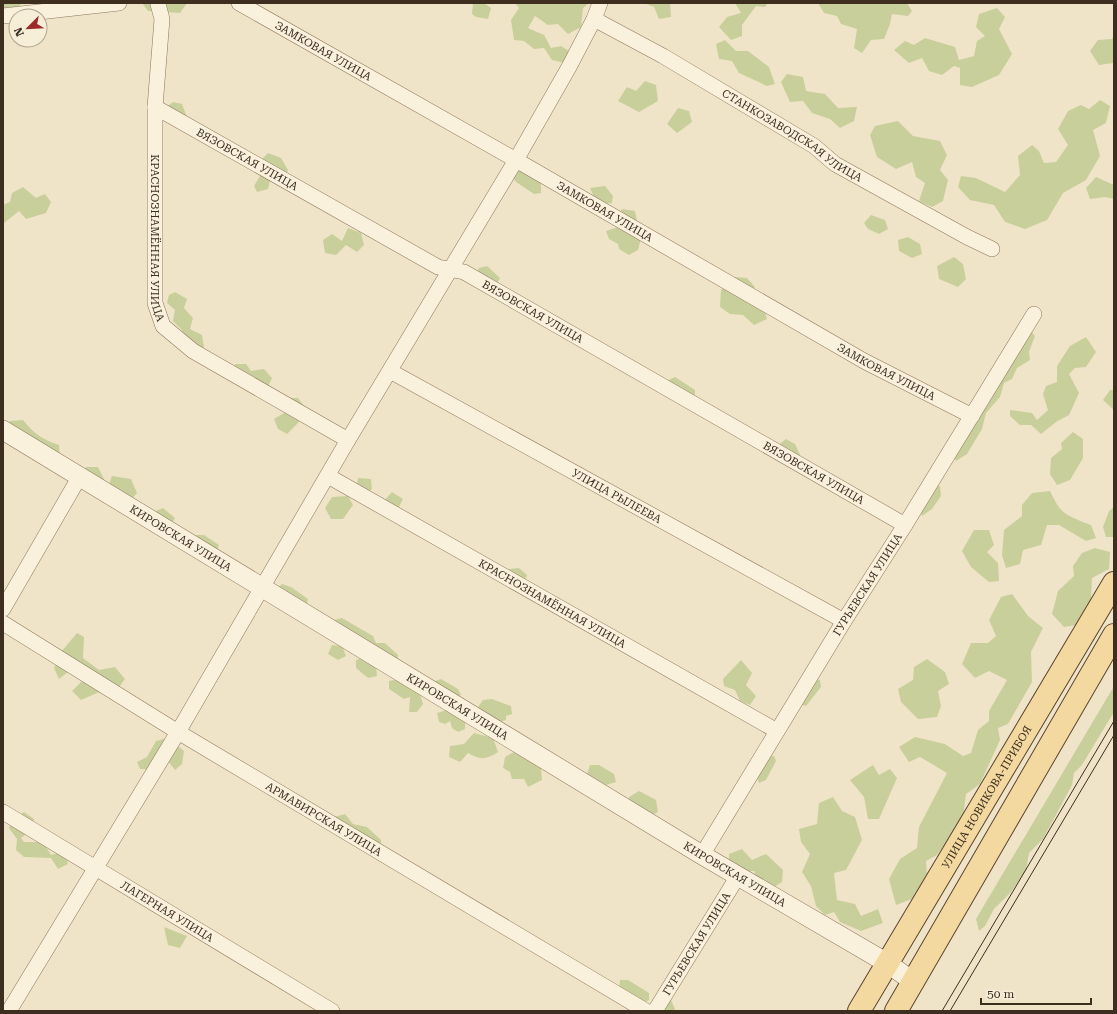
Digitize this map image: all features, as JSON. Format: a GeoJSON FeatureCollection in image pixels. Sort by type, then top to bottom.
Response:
{"type":"FeatureCollection","features":[{"type":"Feature","properties":{"kind":"main road","name":"УЛИЦА НОВИКОВА-ПРИБОЯ"},"geometry":{"type":"LineString","coordinates":[[859,1011],[1114,583]]}},
{"type":"Feature","properties":{"kind":"main road"},"geometry":{"type":"LineString","coordinates":[[896,1011],[1114,635]]}},
{"type":"Feature","properties":{"kind":"street"},"geometry":{"type":"LineString","coordinates":[[3,16],[119,3]]}},
{"type":"Feature","properties":{"kind":"street","name":"КРАСНОЗНАМЁННАЯ УЛИЦА"},"geometry":{"type":"LineString","coordinates":[[157,3],[162,19],[155,107],[155,303],[163,326],[193,351],[348,440]]}},
{"type":"Feature","properties":{"kind":"street","name":"ЗАМКОВАЯ УЛИЦА"},"geometry":{"type":"LineString","coordinates":[[239,3],[864,360],[972,416]]}},
{"type":"Feature","properties":{"kind":"street"},"geometry":{"type":"LineString","coordinates":[[9,1011],[178,732],[348,440],[516,160],[569,67],[594,19],[600,3]]}},
{"type":"Feature","properties":{"kind":"street","name":"СТАНКОЗАВОДСКАЯ УЛИЦА"},"geometry":{"type":"LineString","coordinates":[[594,19],[663,56],[808,142],[835,164],[967,237],[992,249]]}},
{"type":"Feature","properties":{"kind":"street","name":"ВЯЗОВСКАЯ УЛИЦА"},"geometry":{"type":"LineString","coordinates":[[155,107],[438,267],[464,272],[906,525]]}},
{"type":"Feature","properties":{"kind":"street","name":"ГУРЬЕВСКАЯ УЛИЦА"},"geometry":{"type":"LineString","coordinates":[[702,855],[844,621],[906,525],[1034,314]]}},
{"type":"Feature","properties":{"kind":"street","name":"УЛИЦА РЫЛЕЕВА"},"geometry":{"type":"LineString","coordinates":[[390,371],[844,621]]}},
{"type":"Feature","properties":{"kind":"street","name":"КИРОВСКАЯ УЛИЦА"},"geometry":{"type":"LineString","coordinates":[[3,430],[262,586],[702,855],[887,963],[914,982]]}},
{"type":"Feature","properties":{"kind":"street"},"geometry":{"type":"LineString","coordinates":[[3,609],[80,476]]}},
{"type":"Feature","properties":{"kind":"street","name":"КРАСНОЗНАМЁННАЯ УЛИЦА"},"geometry":{"type":"LineString","coordinates":[[328,476],[777,731]]}},
{"type":"Feature","properties":{"kind":"street","name":"АРМАВИРСКАЯ УЛИЦА"},"geometry":{"type":"LineString","coordinates":[[3,622],[178,732],[646,1011]]}},
{"type":"Feature","properties":{"kind":"street","name":"ЛАГЕРНАЯ УЛИЦА"},"geometry":{"type":"LineString","coordinates":[[3,812],[332,1011]]}},
{"type":"Feature","properties":{"kind":"street","name":"ГУРЬЕВСКАЯ УЛИЦА"},"geometry":{"type":"LineString","coordinates":[[655,1011],[738,876]]}},
{"type":"Feature","properties":{"kind":"green space"},"geometry":{"type":"Polygon","coordinates":[[[3,3],[22,3],[18,8],[3,9],[3,3]]]}},
{"type":"Feature","properties":{"kind":"green space"},"geometry":{"type":"Polygon","coordinates":[[[142,3],[187,3],[180,13],[148,11],[142,3]]]}},
{"type":"Feature","properties":{"kind":"green space"},"geometry":{"type":"Polygon","coordinates":[[[473,3],[484,3],[491,8],[488,19],[476,17],[472,14],[473,3]]]}},
{"type":"Feature","properties":{"kind":"green space"},"geometry":{"type":"Polygon","coordinates":[[[515,3],[589,3],[583,8],[581,27],[568,34],[558,24],[548,25],[535,16],[528,28],[544,35],[551,48],[561,46],[569,51],[565,63],[552,60],[544,48],[534,49],[524,41],[514,40],[511,20],[519,8],[515,3]]]}},
{"type":"Feature","properties":{"kind":"green space"},"geometry":{"type":"Polygon","coordinates":[[[644,3],[670,3],[671,17],[659,19],[654,7],[644,3]]]}},
{"type":"Feature","properties":{"kind":"green space"},"geometry":{"type":"Polygon","coordinates":[[[735,3],[768,3],[765,7],[756,6],[742,25],[742,36],[731,40],[719,27],[727,17],[741,13],[735,3]]]}},
{"type":"Feature","properties":{"kind":"green space"},"geometry":{"type":"Polygon","coordinates":[[[818,3],[907,3],[912,11],[908,16],[892,14],[884,39],[871,40],[862,53],[854,48],[857,29],[841,24],[837,16],[824,13],[818,3]]]}},
{"type":"Feature","properties":{"kind":"green space"},"geometry":{"type":"Polygon","coordinates":[[[997,8],[1005,17],[999,29],[1012,54],[999,75],[972,87],[960,85],[960,68],[954,66],[942,75],[929,71],[922,58],[909,63],[894,50],[905,41],[914,45],[925,38],[955,47],[959,60],[974,56],[977,41],[985,36],[976,27],[979,14],[997,8]]]}},
{"type":"Feature","properties":{"kind":"green space"},"geometry":{"type":"Polygon","coordinates":[[[1114,35],[1113,63],[1099,65],[1090,51],[1098,40],[1112,39],[1114,35]]]}},
{"type":"Feature","properties":{"kind":"green space"},"geometry":{"type":"Polygon","coordinates":[[[725,40],[736,51],[748,51],[769,67],[775,84],[767,86],[739,73],[732,61],[719,59],[716,44],[725,40]]]}},
{"type":"Feature","properties":{"kind":"green space"},"geometry":{"type":"Polygon","coordinates":[[[787,74],[803,77],[806,91],[825,94],[838,108],[857,107],[854,121],[840,128],[830,119],[812,113],[803,101],[790,102],[781,82],[787,74]]]}},
{"type":"Feature","properties":{"kind":"green space"},"geometry":{"type":"Polygon","coordinates":[[[645,81],[656,85],[658,101],[639,112],[618,101],[627,87],[636,91],[645,81]]]}},
{"type":"Feature","properties":{"kind":"green space"},"geometry":{"type":"Polygon","coordinates":[[[1100,100],[1110,106],[1106,123],[1093,130],[1100,156],[1086,180],[1063,193],[1047,220],[1025,229],[1005,222],[994,205],[970,200],[958,187],[961,176],[976,178],[1005,192],[1020,175],[1018,156],[1032,145],[1039,151],[1044,163],[1056,162],[1068,145],[1058,129],[1068,111],[1081,105],[1089,109],[1100,100]]]}},
{"type":"Feature","properties":{"kind":"green space"},"geometry":{"type":"Polygon","coordinates":[[[173,102],[182,104],[188,120],[165,108],[173,102]]]}},
{"type":"Feature","properties":{"kind":"green space"},"geometry":{"type":"Polygon","coordinates":[[[678,108],[689,111],[692,122],[677,133],[667,124],[678,108]]]}},
{"type":"Feature","properties":{"kind":"green space"},"geometry":{"type":"Polygon","coordinates":[[[898,121],[913,136],[940,141],[947,155],[940,170],[948,180],[943,201],[932,207],[919,201],[925,183],[916,177],[912,162],[896,169],[877,157],[870,135],[875,126],[898,121]]]}},
{"type":"Feature","properties":{"kind":"green space"},"geometry":{"type":"Polygon","coordinates":[[[268,153],[281,158],[288,170],[286,175],[270,180],[268,189],[257,192],[254,186],[260,176],[266,174],[261,160],[268,153]]]}},
{"type":"Feature","properties":{"kind":"green space"},"geometry":{"type":"Polygon","coordinates":[[[522,169],[541,180],[541,193],[534,194],[516,182],[511,175],[522,169]]]}},
{"type":"Feature","properties":{"kind":"green space"},"geometry":{"type":"Polygon","coordinates":[[[1096,177],[1114,185],[1114,199],[1105,197],[1090,199],[1086,188],[1096,177]]]}},
{"type":"Feature","properties":{"kind":"green space"},"geometry":{"type":"Polygon","coordinates":[[[605,186],[613,196],[612,203],[600,204],[594,197],[590,188],[605,186]]]}},
{"type":"Feature","properties":{"kind":"green space"},"geometry":{"type":"Polygon","coordinates":[[[23,187],[36,198],[45,194],[51,202],[46,213],[26,219],[19,211],[4,223],[3,205],[10,202],[12,193],[23,187]]]}},
{"type":"Feature","properties":{"kind":"green space"},"geometry":{"type":"Polygon","coordinates":[[[622,209],[635,211],[637,221],[628,228],[641,238],[638,250],[629,255],[619,249],[618,244],[609,239],[606,231],[618,227],[615,219],[622,209]]]}},
{"type":"Feature","properties":{"kind":"green space"},"geometry":{"type":"Polygon","coordinates":[[[871,215],[885,220],[888,229],[879,234],[868,229],[864,223],[871,215]]]}},
{"type":"Feature","properties":{"kind":"green space"},"geometry":{"type":"Polygon","coordinates":[[[348,228],[361,233],[364,245],[357,252],[346,245],[336,255],[325,253],[323,240],[332,234],[342,241],[348,228]]]}},
{"type":"Feature","properties":{"kind":"green space"},"geometry":{"type":"Polygon","coordinates":[[[908,237],[920,244],[922,254],[912,258],[899,251],[898,240],[908,237]]]}},
{"type":"Feature","properties":{"kind":"green space"},"geometry":{"type":"Polygon","coordinates":[[[954,257],[963,264],[966,279],[958,287],[939,279],[937,266],[954,257]]]}},
{"type":"Feature","properties":{"kind":"green space"},"geometry":{"type":"Polygon","coordinates":[[[487,266],[500,278],[497,284],[476,275],[479,268],[487,266]]]}},
{"type":"Feature","properties":{"kind":"green space"},"geometry":{"type":"Polygon","coordinates":[[[735,277],[747,278],[755,287],[746,298],[764,308],[767,319],[754,325],[743,315],[730,314],[720,307],[721,290],[735,277]]]}},
{"type":"Feature","properties":{"kind":"green space"},"geometry":{"type":"Polygon","coordinates":[[[175,292],[187,299],[184,308],[193,318],[190,329],[202,335],[204,347],[194,355],[180,335],[182,330],[173,321],[175,310],[167,303],[169,295],[175,292]]]}},
{"type":"Feature","properties":{"kind":"green space"},"geometry":{"type":"Polygon","coordinates":[[[1030,330],[1035,336],[1029,352],[1030,360],[1017,368],[1012,379],[1004,383],[1000,397],[986,413],[982,429],[967,454],[956,461],[952,452],[967,406],[983,401],[1030,330]]]}},
{"type":"Feature","properties":{"kind":"green space"},"geometry":{"type":"Polygon","coordinates":[[[1086,337],[1096,352],[1086,367],[1075,368],[1069,374],[1079,393],[1069,415],[1056,422],[1041,434],[1031,425],[1020,425],[1010,416],[1010,410],[1032,413],[1037,420],[1048,410],[1043,394],[1046,386],[1057,382],[1057,366],[1070,346],[1086,337]]]}},
{"type":"Feature","properties":{"kind":"green space"},"geometry":{"type":"Polygon","coordinates":[[[235,364],[246,364],[251,371],[264,369],[272,378],[268,387],[232,376],[235,364]]]}},
{"type":"Feature","properties":{"kind":"green space"},"geometry":{"type":"Polygon","coordinates":[[[675,377],[695,390],[695,399],[664,382],[675,377]]]}},
{"type":"Feature","properties":{"kind":"green space"},"geometry":{"type":"Polygon","coordinates":[[[1110,390],[1114,390],[1114,410],[1103,400],[1110,390]]]}},
{"type":"Feature","properties":{"kind":"green space"},"geometry":{"type":"Polygon","coordinates":[[[289,398],[298,398],[304,406],[296,415],[299,422],[287,434],[278,429],[274,419],[284,413],[282,405],[289,398]]]}},
{"type":"Feature","properties":{"kind":"green space"},"geometry":{"type":"Polygon","coordinates":[[[23,420],[39,436],[59,445],[60,460],[9,430],[10,421],[23,420]]]}},
{"type":"Feature","properties":{"kind":"green space"},"geometry":{"type":"Polygon","coordinates":[[[1073,432],[1083,439],[1083,458],[1070,480],[1057,485],[1050,474],[1051,458],[1062,449],[1061,443],[1073,432]]]}},
{"type":"Feature","properties":{"kind":"green space"},"geometry":{"type":"Polygon","coordinates":[[[786,439],[795,444],[802,459],[776,447],[786,439]]]}},
{"type":"Feature","properties":{"kind":"green space"},"geometry":{"type":"Polygon","coordinates":[[[86,467],[98,467],[104,479],[100,485],[83,474],[86,467]]]}},
{"type":"Feature","properties":{"kind":"green space"},"geometry":{"type":"Polygon","coordinates":[[[112,476],[131,479],[137,493],[130,501],[109,484],[112,476]]]}},
{"type":"Feature","properties":{"kind":"green space"},"geometry":{"type":"Polygon","coordinates":[[[358,478],[371,479],[372,489],[365,494],[356,489],[358,478]]]}},
{"type":"Feature","properties":{"kind":"green space"},"geometry":{"type":"Polygon","coordinates":[[[940,486],[941,496],[932,509],[922,516],[919,508],[931,487],[940,486]]]}},
{"type":"Feature","properties":{"kind":"green space"},"geometry":{"type":"Polygon","coordinates":[[[1050,491],[1058,505],[1066,514],[1091,525],[1096,538],[1086,541],[1059,525],[1047,525],[1041,545],[1023,550],[1020,564],[1006,568],[1002,555],[1004,530],[1022,516],[1022,505],[1032,493],[1050,491]]]}},
{"type":"Feature","properties":{"kind":"green space"},"geometry":{"type":"Polygon","coordinates":[[[392,492],[403,499],[397,511],[382,503],[392,492]]]}},
{"type":"Feature","properties":{"kind":"green space"},"geometry":{"type":"Polygon","coordinates":[[[348,496],[353,505],[343,519],[331,519],[325,508],[332,497],[348,496]]]}},
{"type":"Feature","properties":{"kind":"green space"},"geometry":{"type":"Polygon","coordinates":[[[1114,507],[1114,537],[1106,537],[1103,527],[1109,511],[1114,507]]]}},
{"type":"Feature","properties":{"kind":"green space"},"geometry":{"type":"Polygon","coordinates":[[[163,508],[175,518],[172,523],[153,512],[163,508]]]}},
{"type":"Feature","properties":{"kind":"green space"},"geometry":{"type":"Polygon","coordinates":[[[974,530],[989,530],[994,545],[987,552],[998,563],[999,581],[989,582],[971,567],[962,551],[974,530]]]}},
{"type":"Feature","properties":{"kind":"green space"},"geometry":{"type":"Polygon","coordinates":[[[196,535],[204,535],[219,545],[216,553],[195,541],[196,535]]]}},
{"type":"Feature","properties":{"kind":"green space"},"geometry":{"type":"Polygon","coordinates":[[[1095,548],[1110,552],[1109,569],[1092,578],[1091,600],[1076,625],[1064,627],[1052,614],[1058,591],[1074,576],[1073,566],[1082,553],[1095,548]]]}},
{"type":"Feature","properties":{"kind":"green space"},"geometry":{"type":"Polygon","coordinates":[[[519,568],[527,575],[524,584],[507,579],[509,569],[519,568]]]}},
{"type":"Feature","properties":{"kind":"green space"},"geometry":{"type":"Polygon","coordinates":[[[282,584],[291,587],[308,599],[306,608],[276,589],[282,584]]]}},
{"type":"Feature","properties":{"kind":"green space"},"geometry":{"type":"Polygon","coordinates":[[[1012,594],[1028,616],[1043,628],[1031,652],[1032,682],[1008,724],[998,728],[1000,740],[980,784],[966,794],[963,819],[937,855],[926,861],[927,875],[912,899],[896,905],[889,879],[900,859],[917,848],[919,827],[947,773],[920,757],[909,762],[899,747],[915,737],[945,744],[963,756],[971,753],[978,730],[989,721],[989,711],[1007,680],[989,671],[975,678],[962,664],[971,643],[988,643],[996,636],[989,620],[1001,597],[1012,594]]]}},
{"type":"Feature","properties":{"kind":"green space"},"geometry":{"type":"Polygon","coordinates":[[[342,618],[373,636],[376,643],[385,643],[398,655],[397,662],[334,620],[342,618]]]}},
{"type":"Feature","properties":{"kind":"green space"},"geometry":{"type":"Polygon","coordinates":[[[77,633],[84,637],[83,658],[99,670],[115,667],[125,679],[119,687],[97,693],[81,700],[72,691],[82,681],[68,672],[59,679],[54,668],[61,652],[77,633]]]}},
{"type":"Feature","properties":{"kind":"green space"},"geometry":{"type":"Polygon","coordinates":[[[332,645],[342,646],[346,656],[338,660],[328,654],[332,645]]]}},
{"type":"Feature","properties":{"kind":"green space"},"geometry":{"type":"Polygon","coordinates":[[[364,657],[376,666],[377,676],[368,678],[356,668],[356,660],[364,657]]]}},
{"type":"Feature","properties":{"kind":"green space"},"geometry":{"type":"Polygon","coordinates":[[[927,659],[945,672],[949,684],[938,691],[941,706],[937,717],[918,719],[901,702],[898,689],[913,680],[914,667],[927,659]]]}},
{"type":"Feature","properties":{"kind":"green space"},"geometry":{"type":"Polygon","coordinates":[[[741,660],[752,673],[746,685],[756,696],[750,705],[740,701],[735,690],[724,686],[723,679],[741,660]]]}},
{"type":"Feature","properties":{"kind":"green space"},"geometry":{"type":"Polygon","coordinates":[[[400,679],[420,694],[423,704],[417,712],[409,712],[410,697],[404,699],[389,689],[389,681],[400,679]]]}},
{"type":"Feature","properties":{"kind":"green space"},"geometry":{"type":"Polygon","coordinates":[[[441,679],[458,689],[461,695],[452,699],[432,682],[441,679]]]}},
{"type":"Feature","properties":{"kind":"green space"},"geometry":{"type":"Polygon","coordinates":[[[813,679],[820,680],[821,687],[806,706],[799,704],[813,679]]]}},
{"type":"Feature","properties":{"kind":"green space"},"geometry":{"type":"Polygon","coordinates":[[[1114,686],[1114,712],[1082,765],[1074,773],[1072,785],[1043,839],[1029,853],[1026,870],[1011,892],[994,909],[985,926],[979,931],[976,919],[1114,686]]]}},
{"type":"Feature","properties":{"kind":"green space"},"geometry":{"type":"Polygon","coordinates":[[[492,699],[511,706],[512,714],[506,716],[506,720],[500,722],[478,707],[483,700],[492,699]]]}},
{"type":"Feature","properties":{"kind":"green space"},"geometry":{"type":"Polygon","coordinates":[[[447,710],[465,722],[465,729],[458,732],[452,728],[450,721],[445,724],[439,722],[437,713],[447,710]]]}},
{"type":"Feature","properties":{"kind":"green space"},"geometry":{"type":"Polygon","coordinates":[[[474,733],[493,738],[498,752],[486,758],[476,757],[468,753],[460,762],[449,757],[450,746],[464,744],[474,733]]]}},
{"type":"Feature","properties":{"kind":"green space"},"geometry":{"type":"Polygon","coordinates":[[[167,738],[184,751],[182,764],[175,770],[165,757],[152,769],[140,769],[137,762],[147,757],[156,741],[167,738]]]}},
{"type":"Feature","properties":{"kind":"green space"},"geometry":{"type":"Polygon","coordinates":[[[514,752],[541,768],[542,780],[528,787],[524,779],[512,779],[510,772],[503,768],[505,757],[514,752]]]}},
{"type":"Feature","properties":{"kind":"green space"},"geometry":{"type":"Polygon","coordinates":[[[774,756],[776,761],[766,780],[759,783],[755,773],[765,757],[774,756]]]}},
{"type":"Feature","properties":{"kind":"green space"},"geometry":{"type":"Polygon","coordinates":[[[590,765],[599,765],[614,774],[616,782],[606,785],[587,774],[590,765]]]}},
{"type":"Feature","properties":{"kind":"green space"},"geometry":{"type":"Polygon","coordinates":[[[873,765],[879,775],[890,769],[897,778],[879,819],[868,819],[864,797],[850,780],[873,765]]]}},
{"type":"Feature","properties":{"kind":"green space"},"geometry":{"type":"Polygon","coordinates":[[[639,791],[656,800],[658,812],[648,817],[629,805],[629,797],[639,791]]]}},
{"type":"Feature","properties":{"kind":"green space"},"geometry":{"type":"Polygon","coordinates":[[[833,797],[842,811],[855,817],[862,840],[846,870],[834,873],[837,900],[855,904],[861,916],[878,909],[883,923],[861,931],[840,922],[834,912],[825,915],[816,906],[811,886],[802,872],[810,854],[801,842],[799,829],[817,824],[819,803],[833,797]]]}},
{"type":"Feature","properties":{"kind":"green space"},"geometry":{"type":"Polygon","coordinates":[[[24,812],[34,819],[32,830],[21,838],[24,842],[43,842],[51,855],[65,851],[68,864],[58,869],[51,858],[24,857],[16,850],[17,839],[9,828],[12,820],[24,812]]]}},
{"type":"Feature","properties":{"kind":"green space"},"geometry":{"type":"Polygon","coordinates":[[[345,814],[353,824],[367,827],[381,840],[381,848],[334,817],[345,814]]]}},
{"type":"Feature","properties":{"kind":"green space"},"geometry":{"type":"Polygon","coordinates":[[[742,849],[752,860],[766,854],[783,870],[782,882],[771,889],[759,884],[754,871],[742,871],[729,863],[729,854],[742,849]]]}},
{"type":"Feature","properties":{"kind":"green space"},"geometry":{"type":"Polygon","coordinates":[[[164,927],[187,936],[180,948],[168,945],[164,927]]]}},
{"type":"Feature","properties":{"kind":"green space"},"geometry":{"type":"Polygon","coordinates":[[[620,980],[628,980],[649,993],[649,1000],[641,1004],[619,989],[620,980]]]}},
{"type":"Feature","properties":{"kind":"green space"},"geometry":{"type":"Polygon","coordinates":[[[671,1000],[675,1009],[673,1011],[663,1011],[671,1000]]]}},
{"type":"Feature","properties":{"kind":"tram line"},"geometry":{"type":"LineString","coordinates":[[942,1011],[1114,721]]}},
{"type":"Feature","properties":{"kind":"tram line"},"geometry":{"type":"LineString","coordinates":[[950,1011],[1114,735]]}}]}
